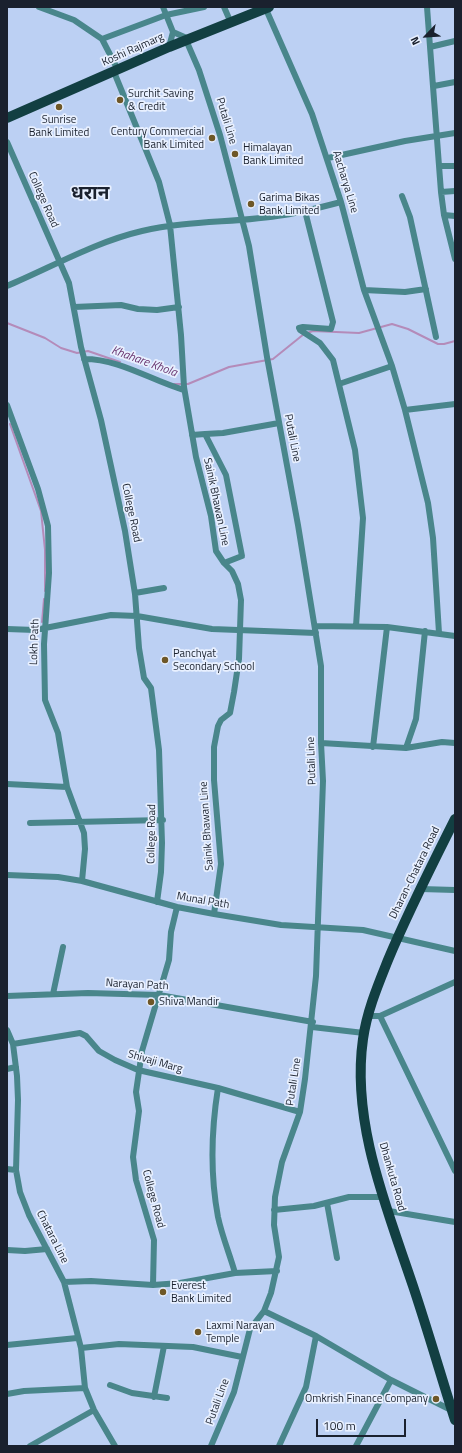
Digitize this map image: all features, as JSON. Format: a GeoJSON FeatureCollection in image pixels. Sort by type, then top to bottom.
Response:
{"type":"FeatureCollection","features":[{"type":"Feature","properties":{"kind":"main road","name":"Koshi Rajmarg"},"geometry":{"type":"LineString","coordinates":[[7,118],[169,47],[266,8]]}},
{"type":"Feature","properties":{"kind":"main road","name":"Dharan-Chatara Road"},"geometry":{"type":"LineString","coordinates":[[397,938],[455,819]]}},
{"type":"Feature","properties":{"kind":"main road","name":"Dhankuta Road"},"geometry":{"type":"LineString","coordinates":[[397,938],[378,983],[364,1033],[361,1063],[361,1097],[367,1132],[384,1197],[428,1329],[454,1414]]}},
{"type":"Feature","properties":{"kind":"street"},"geometry":{"type":"LineString","coordinates":[[39,7],[74,20],[102,39],[166,15],[204,7]]}},
{"type":"Feature","properties":{"kind":"street"},"geometry":{"type":"LineString","coordinates":[[163,7],[173,32],[169,47]]}},
{"type":"Feature","properties":{"kind":"street"},"geometry":{"type":"LineString","coordinates":[[224,7],[231,23]]}},
{"type":"Feature","properties":{"kind":"street"},"geometry":{"type":"LineString","coordinates":[[427,7],[441,192],[444,215],[455,259]]}},
{"type":"Feature","properties":{"kind":"street","name":"Aacharya Line"},"geometry":{"type":"LineString","coordinates":[[266,8],[312,114],[328,158],[364,290],[375,324],[392,366],[405,410],[428,503],[433,538],[439,633]]}},
{"type":"Feature","properties":{"kind":"street"},"geometry":{"type":"LineString","coordinates":[[173,32],[188,39]]}},
{"type":"Feature","properties":{"kind":"street","name":"Sainik Bhawan Line"},"geometry":{"type":"LineString","coordinates":[[102,39],[159,182],[170,225],[179,307],[183,380],[192,435],[211,516],[216,551],[224,563],[232,571],[238,584],[241,600],[239,659],[233,699],[230,713],[221,720],[218,726],[214,747],[214,780],[221,864],[214,914]]}},
{"type":"Feature","properties":{"kind":"street","name":"Putali Line"},"geometry":{"type":"LineString","coordinates":[[188,39],[220,135],[243,218],[251,254],[268,364],[316,630],[321,666],[321,743],[323,781],[318,928],[312,1024],[300,1112],[282,1162],[275,1197],[274,1226],[279,1257],[277,1271],[264,1311],[250,1329],[227,1411],[211,1446]]}},
{"type":"Feature","properties":{"kind":"street"},"geometry":{"type":"LineString","coordinates":[[430,47],[455,41]]}},
{"type":"Feature","properties":{"kind":"street"},"geometry":{"type":"LineString","coordinates":[[434,86],[455,82]]}},
{"type":"Feature","properties":{"kind":"street"},"geometry":{"type":"LineString","coordinates":[[328,158],[354,151],[455,133]]}},
{"type":"Feature","properties":{"kind":"street","name":"College Road"},"geometry":{"type":"LineString","coordinates":[[7,142],[33,205],[69,284],[81,347],[101,420],[125,531],[135,593],[139,648],[144,678],[151,688],[157,728],[163,820],[161,872],[157,902]]}},
{"type":"Feature","properties":{"kind":"street"},"geometry":{"type":"LineString","coordinates":[[439,166],[455,166]]}},
{"type":"Feature","properties":{"kind":"street"},"geometry":{"type":"LineString","coordinates":[[441,192],[455,191]]}},
{"type":"Feature","properties":{"kind":"street"},"geometry":{"type":"LineString","coordinates":[[402,196],[410,217],[436,337]]}},
{"type":"Feature","properties":{"kind":"street"},"geometry":{"type":"LineString","coordinates":[[7,286],[113,239],[170,225],[243,218],[284,216],[341,202]]}},
{"type":"Feature","properties":{"kind":"street"},"geometry":{"type":"LineString","coordinates":[[305,211],[333,322],[331,329],[299,328],[301,333],[320,343],[328,352],[336,368],[338,384],[355,450],[363,506],[356,626]]}},
{"type":"Feature","properties":{"kind":"street"},"geometry":{"type":"LineString","coordinates":[[444,215],[455,216]]}},
{"type":"Feature","properties":{"kind":"street"},"geometry":{"type":"LineString","coordinates":[[364,290],[405,292],[426,289]]}},
{"type":"Feature","properties":{"kind":"street"},"geometry":{"type":"LineString","coordinates":[[74,307],[120,305],[138,309],[157,310],[179,307]]}},
{"type":"Feature","properties":{"kind":"street"},"geometry":{"type":"LineString","coordinates":[[84,358],[97,359],[123,366],[159,382],[184,388]]}},
{"type":"Feature","properties":{"kind":"street"},"geometry":{"type":"LineString","coordinates":[[338,384],[392,366]]}},
{"type":"Feature","properties":{"kind":"street"},"geometry":{"type":"LineString","coordinates":[[405,410],[455,404]]}},
{"type":"Feature","properties":{"kind":"street","name":"Lokh Path"},"geometry":{"type":"LineString","coordinates":[[7,405],[9,419],[38,490],[48,526],[49,573],[45,629],[45,700],[58,733],[67,787],[84,833],[85,849],[82,881]]}},
{"type":"Feature","properties":{"kind":"street"},"geometry":{"type":"LineString","coordinates":[[192,435],[222,433],[279,423]]}},
{"type":"Feature","properties":{"kind":"street"},"geometry":{"type":"LineString","coordinates":[[205,434],[226,475],[242,553],[240,558],[224,563]]}},
{"type":"Feature","properties":{"kind":"street"},"geometry":{"type":"LineString","coordinates":[[135,593],[164,588]]}},
{"type":"Feature","properties":{"kind":"street"},"geometry":{"type":"LineString","coordinates":[[7,629],[45,629],[111,614],[137,616],[191,626],[240,630],[316,630],[356,626],[387,627],[455,636]]}},
{"type":"Feature","properties":{"kind":"street"},"geometry":{"type":"LineString","coordinates":[[373,747],[387,627]]}},
{"type":"Feature","properties":{"kind":"street"},"geometry":{"type":"LineString","coordinates":[[406,748],[416,719],[425,631]]}},
{"type":"Feature","properties":{"kind":"street"},"geometry":{"type":"LineString","coordinates":[[321,743],[406,748],[442,742],[455,743]]}},
{"type":"Feature","properties":{"kind":"street"},"geometry":{"type":"LineString","coordinates":[[7,784],[67,787]]}},
{"type":"Feature","properties":{"kind":"street"},"geometry":{"type":"LineString","coordinates":[[30,823],[163,820]]}},
{"type":"Feature","properties":{"kind":"street","name":"Munal Path"},"geometry":{"type":"LineString","coordinates":[[7,875],[50,876],[82,881],[157,902],[214,914],[281,925],[363,930],[455,951]]}},
{"type":"Feature","properties":{"kind":"street"},"geometry":{"type":"LineString","coordinates":[[420,889],[455,890]]}},
{"type":"Feature","properties":{"kind":"street","name":"College Road"},"geometry":{"type":"LineString","coordinates":[[153,1285],[154,1240],[136,1180],[133,1157],[139,1111],[136,1092],[138,1070],[142,1051],[169,960],[171,932],[177,907]]}},
{"type":"Feature","properties":{"kind":"street"},"geometry":{"type":"LineString","coordinates":[[53,994],[63,947]]}},
{"type":"Feature","properties":{"kind":"street"},"geometry":{"type":"LineString","coordinates":[[368,1016],[380,1016],[455,982]]}},
{"type":"Feature","properties":{"kind":"street","name":"Narayan Path"},"geometry":{"type":"LineString","coordinates":[[7,996],[53,994],[159,994],[364,1033]]}},
{"type":"Feature","properties":{"kind":"street"},"geometry":{"type":"LineString","coordinates":[[380,1016],[455,1171]]}},
{"type":"Feature","properties":{"kind":"street","name":"Chatara Line"},"geometry":{"type":"LineString","coordinates":[[7,1030],[13,1044],[16,1067],[18,1100],[16,1170],[20,1192],[29,1215],[64,1282],[81,1348],[85,1388],[94,1410],[114,1446]]}},
{"type":"Feature","properties":{"kind":"street","name":"Shivaji Marg"},"geometry":{"type":"LineString","coordinates":[[13,1044],[80,1033],[86,1036],[99,1051],[138,1070],[218,1088],[300,1112]]}},
{"type":"Feature","properties":{"kind":"street"},"geometry":{"type":"LineString","coordinates":[[7,1069],[16,1067]]}},
{"type":"Feature","properties":{"kind":"street"},"geometry":{"type":"LineString","coordinates":[[218,1088],[212,1126],[212,1162],[218,1217],[235,1273]]}},
{"type":"Feature","properties":{"kind":"street"},"geometry":{"type":"LineString","coordinates":[[7,1169],[16,1170]]}},
{"type":"Feature","properties":{"kind":"street"},"geometry":{"type":"LineString","coordinates":[[274,1210],[327,1203],[349,1197],[384,1197]]}},
{"type":"Feature","properties":{"kind":"street"},"geometry":{"type":"LineString","coordinates":[[327,1203],[337,1258]]}},
{"type":"Feature","properties":{"kind":"street"},"geometry":{"type":"LineString","coordinates":[[389,1211],[455,1222]]}},
{"type":"Feature","properties":{"kind":"street"},"geometry":{"type":"LineString","coordinates":[[7,1250],[25,1252],[47,1249]]}},
{"type":"Feature","properties":{"kind":"street"},"geometry":{"type":"LineString","coordinates":[[64,1282],[91,1281],[153,1285],[180,1283],[235,1273],[277,1271]]}},
{"type":"Feature","properties":{"kind":"street"},"geometry":{"type":"LineString","coordinates":[[264,1311],[316,1336],[391,1380],[454,1414]]}},
{"type":"Feature","properties":{"kind":"street"},"geometry":{"type":"LineString","coordinates":[[278,1446],[306,1387],[316,1336]]}},
{"type":"Feature","properties":{"kind":"street"},"geometry":{"type":"LineString","coordinates":[[7,1345],[78,1338]]}},
{"type":"Feature","properties":{"kind":"street"},"geometry":{"type":"LineString","coordinates":[[81,1348],[119,1344],[193,1347],[242,1357]]}},
{"type":"Feature","properties":{"kind":"street"},"geometry":{"type":"LineString","coordinates":[[154,1398],[164,1346]]}},
{"type":"Feature","properties":{"kind":"street"},"geometry":{"type":"LineString","coordinates":[[356,1446],[391,1380]]}},
{"type":"Feature","properties":{"kind":"street"},"geometry":{"type":"LineString","coordinates":[[110,1385],[132,1393],[154,1398],[167,1398]]}},
{"type":"Feature","properties":{"kind":"street"},"geometry":{"type":"LineString","coordinates":[[7,1394],[24,1391],[85,1388]]}},
{"type":"Feature","properties":{"kind":"street"},"geometry":{"type":"LineString","coordinates":[[30,1446],[94,1410]]}},
{"type":"Feature","properties":{"kind":"waterway","name":"Khahare Khola"},"geometry":{"type":"LineString","coordinates":[[7,323],[45,338],[61,348],[77,353],[88,351],[120,362]]}},
{"type":"Feature","properties":{"kind":"waterway","name":"Khahare Khola"},"geometry":{"type":"LineString","coordinates":[[174,384],[188,384],[229,367],[273,359],[304,334],[313,331],[359,333],[392,324],[408,329],[438,344],[455,341]]}},
{"type":"Feature","properties":{"kind":"waterway"},"geometry":{"type":"LineString","coordinates":[[10,424],[41,511],[45,550],[45,591]]}},
{"type":"Feature","properties":{"kind":"waterway"},"geometry":{"type":"LineString","coordinates":[[42,622],[44,599]]}},
{"type":"Feature","properties":{"kind":"place","name":"Surchit Saving & Credit"},"geometry":{"type":"Point","coordinates":[120,100]}},
{"type":"Feature","properties":{"kind":"place","name":"Sunrise Bank Limited"},"geometry":{"type":"Point","coordinates":[59,107]}},
{"type":"Feature","properties":{"kind":"place","name":"Century Commercial Bank Limited"},"geometry":{"type":"Point","coordinates":[212,138]}},
{"type":"Feature","properties":{"kind":"place","name":"Himalayan Bank Limited"},"geometry":{"type":"Point","coordinates":[235,154]}},
{"type":"Feature","properties":{"kind":"place","name":"Garima Bikas Bank Limited"},"geometry":{"type":"Point","coordinates":[251,204]}},
{"type":"Feature","properties":{"kind":"place","name":"Panchyat Secondary School"},"geometry":{"type":"Point","coordinates":[165,660]}},
{"type":"Feature","properties":{"kind":"place","name":"Shiva Mandir"},"geometry":{"type":"Point","coordinates":[151,1002]}},
{"type":"Feature","properties":{"kind":"place","name":"Everest Bank Limited"},"geometry":{"type":"Point","coordinates":[163,1292]}},
{"type":"Feature","properties":{"kind":"place","name":"Laxmi Narayan Temple"},"geometry":{"type":"Point","coordinates":[198,1332]}},
{"type":"Feature","properties":{"kind":"place","name":"Omkrish Finance Company"},"geometry":{"type":"Point","coordinates":[436,1399]}},
{"type":"Feature","properties":{"kind":"district","name":"धरान"},"geometry":{"type":"Point","coordinates":[90,194]}}]}
